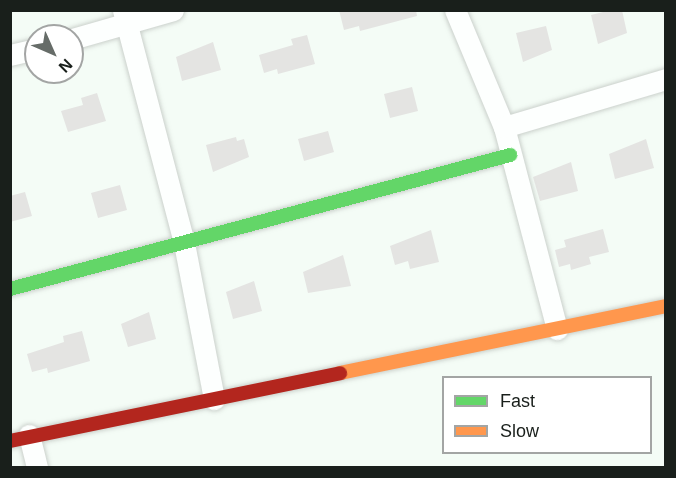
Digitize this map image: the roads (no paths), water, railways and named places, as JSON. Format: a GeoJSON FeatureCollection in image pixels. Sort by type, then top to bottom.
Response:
{"type":"FeatureCollection","features":[{"type":"Feature","properties":{"kind":"street"},"geometry":{"type":"LineString","coordinates":[[84,34],[125,18],[173,10]]}},
{"type":"Feature","properties":{"kind":"street"},"geometry":{"type":"LineString","coordinates":[[455,10],[504,127],[557,329]]}},
{"type":"Feature","properties":{"kind":"street"},"geometry":{"type":"LineString","coordinates":[[125,18],[184,243],[214,399]]}},
{"type":"Feature","properties":{"kind":"street"},"geometry":{"type":"LineString","coordinates":[[504,127],[666,79]]}},
{"type":"Feature","properties":{"kind":"street"},"geometry":{"type":"LineString","coordinates":[[10,289],[510,155]]}},
{"type":"Feature","properties":{"kind":"street"},"geometry":{"type":"LineString","coordinates":[[37,468],[20,438],[666,306]]}}]}
